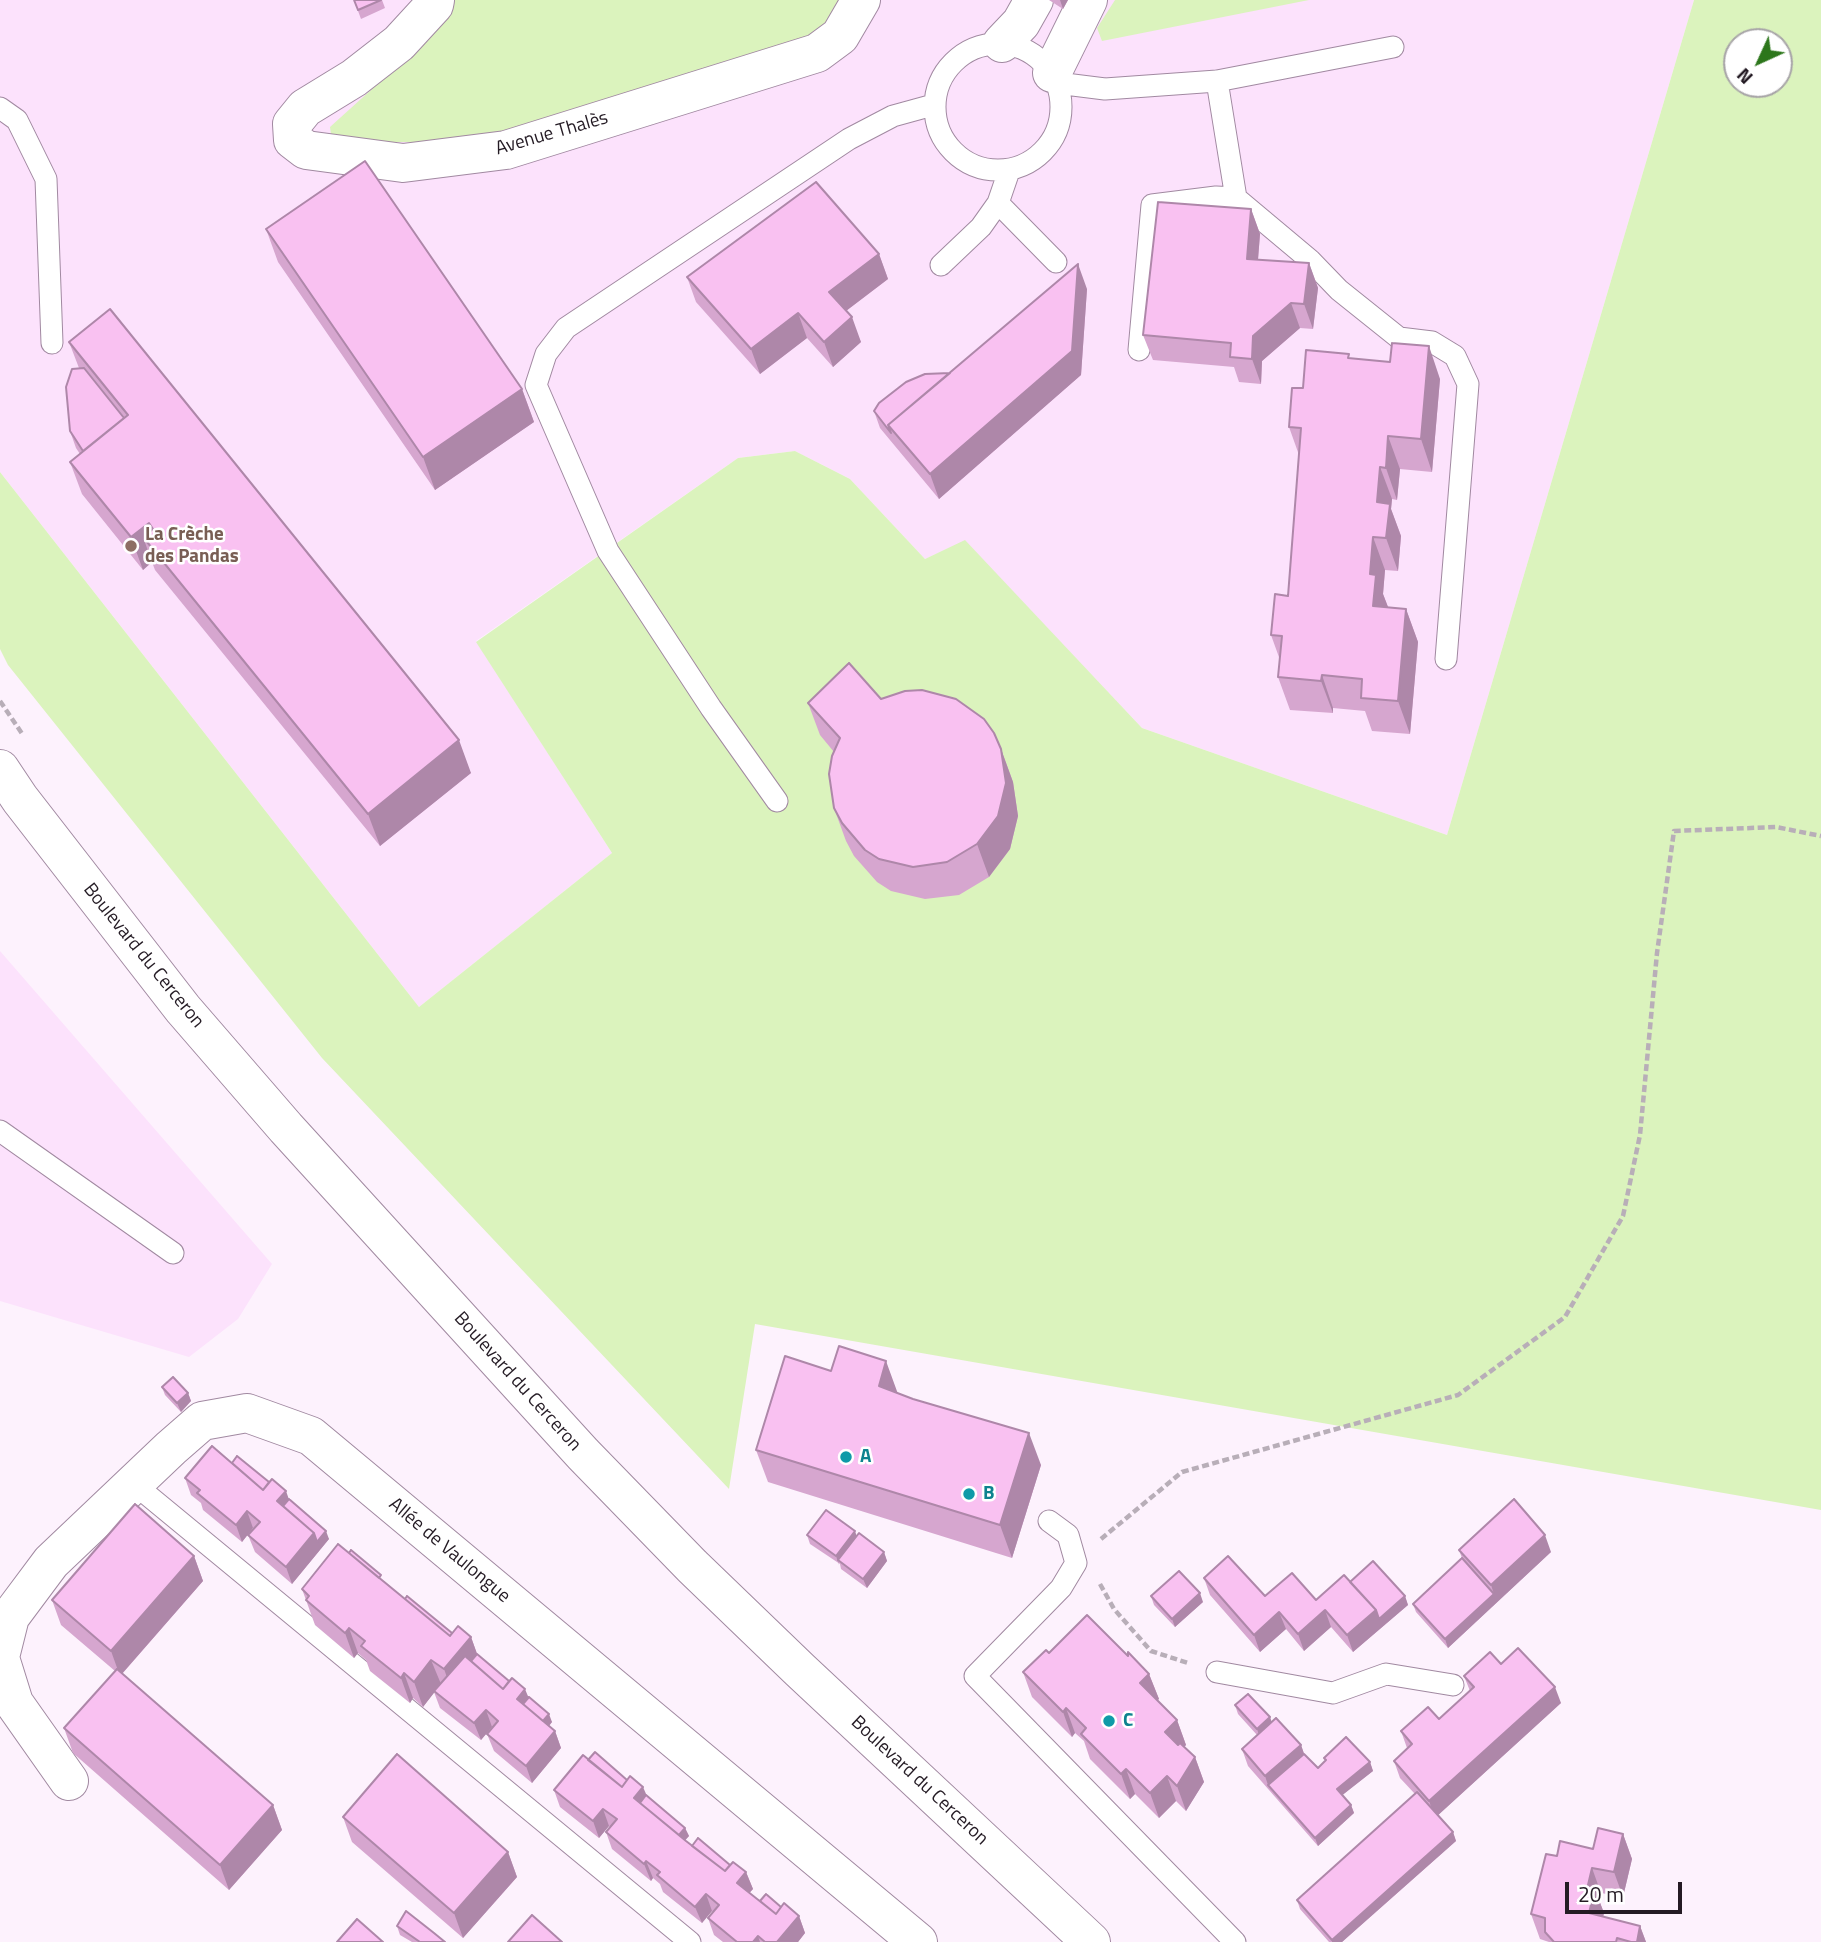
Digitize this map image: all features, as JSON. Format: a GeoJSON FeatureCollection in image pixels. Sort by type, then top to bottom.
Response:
{"type":"FeatureCollection","features":[{"type":"Feature","properties":{"kind":"street","name":"Avenue Thalès"},"geometry":{"type":"LineString","coordinates":[[435,0],[434,5],[399,43],[354,78],[304,108],[292,124],[293,140],[306,150],[403,163],[506,150],[817,53],[840,36],[861,0]]}},
{"type":"Feature","properties":{"kind":"street"},"geometry":{"type":"LineString","coordinates":[[1002,43],[1021,23],[1034,0]]}},
{"type":"Feature","properties":{"kind":"street"},"geometry":{"type":"LineString","coordinates":[[1055,78],[1088,0]]}},
{"type":"Feature","properties":{"kind":"street","name":"Boulevard du Cerceron"},"geometry":{"type":"LineString","coordinates":[[0,769],[28,810],[183,1009],[286,1128],[583,1454],[692,1566],[800,1670],[1091,1942]]}},
{"type":"Feature","properties":{"kind":"street","name":"Allée de Vaulongue"},"geometry":{"type":"LineString","coordinates":[[69,1781],[14,1703],[0,1657],[10,1617],[51,1562],[202,1421],[247,1413],[312,1436],[918,1942]]}},
{"type":"Feature","properties":{"kind":"lane"},"geometry":{"type":"LineString","coordinates":[[1002,43],[1031,52],[1055,78],[1061,121],[1043,154],[1009,172],[971,167],[943,142],[933,105],[945,70],[975,47],[1002,43]]}},
{"type":"Feature","properties":{"kind":"lane"},"geometry":{"type":"LineString","coordinates":[[1055,78],[1105,89],[1217,81],[1393,47]]}},
{"type":"Feature","properties":{"kind":"lane"},"geometry":{"type":"LineString","coordinates":[[1217,81],[1236,198]]}},
{"type":"Feature","properties":{"kind":"lane"},"geometry":{"type":"LineString","coordinates":[[778,801],[711,708],[608,551],[536,385],[546,354],[566,328],[849,139],[893,116],[933,105]]}},
{"type":"Feature","properties":{"kind":"lane"},"geometry":{"type":"LineString","coordinates":[[0,108],[17,120],[46,179],[52,343]]}},
{"type":"Feature","properties":{"kind":"lane"},"geometry":{"type":"LineString","coordinates":[[941,265],[981,226],[998,203],[1009,172]]}},
{"type":"Feature","properties":{"kind":"lane"},"geometry":{"type":"LineString","coordinates":[[1139,350],[1152,205],[1216,197],[1236,198],[1310,260],[1339,290],[1399,338],[1432,342],[1455,356],[1468,384],[1446,659]]}},
{"type":"Feature","properties":{"kind":"lane"},"geometry":{"type":"LineString","coordinates":[[998,203],[1056,262]]}},
{"type":"Feature","properties":{"kind":"lane"},"geometry":{"type":"LineString","coordinates":[[0,1130],[173,1253]]}},
{"type":"Feature","properties":{"kind":"lane"},"geometry":{"type":"LineString","coordinates":[[133,1483],[690,1942]]}},
{"type":"Feature","properties":{"kind":"lane"},"geometry":{"type":"LineString","coordinates":[[1049,1521],[1068,1535],[1076,1563],[1061,1588],[975,1676],[1235,1942]]}},
{"type":"Feature","properties":{"kind":"lane"},"geometry":{"type":"LineString","coordinates":[[1217,1672],[1333,1693],[1386,1674],[1453,1685]]}},
{"type":"Feature","properties":{"kind":"path"},"geometry":{"type":"LineString","coordinates":[[0,701],[29,744]]}},
{"type":"Feature","properties":{"kind":"path"},"geometry":{"type":"LineString","coordinates":[[1097,1543],[1182,1472],[1458,1395],[1565,1317],[1623,1216],[1640,1135],[1657,953],[1674,831],[1776,827],[1821,836]]}},
{"type":"Feature","properties":{"kind":"path"},"geometry":{"type":"LineString","coordinates":[[1061,1588],[1079,1607],[1097,1580],[1114,1609],[1151,1651],[1217,1672]]}},
{"type":"Feature","properties":{"kind":"shaded area"},"geometry":{"type":"Polygon","coordinates":[[[0,0],[1694,0],[1447,835],[1142,728],[965,541],[925,559],[850,479],[795,451],[738,458],[476,641],[612,853],[419,1007],[0,472],[0,0]]]}},
{"type":"Feature","properties":{"kind":"shaded area"},"geometry":{"type":"Polygon","coordinates":[[[0,951],[272,1264],[238,1319],[189,1357],[0,1301],[0,951]]]}},
{"type":"Feature","properties":{"kind":"green space"},"geometry":{"type":"Polygon","coordinates":[[[446,0],[853,0],[823,39],[508,137],[440,142],[332,142],[330,127],[413,52],[446,0]]]}},
{"type":"Feature","properties":{"kind":"green space"},"geometry":{"type":"Polygon","coordinates":[[[1115,0],[1309,0],[1102,41],[1097,28],[1115,0]]]}},
{"type":"Feature","properties":{"kind":"green space"},"geometry":{"type":"Polygon","coordinates":[[[1694,0],[1821,0],[1821,1510],[755,1324],[729,1489],[322,1058],[8,665],[0,649],[0,472],[419,1007],[612,853],[476,642],[738,458],[795,451],[850,479],[925,559],[965,540],[1142,728],[1447,835],[1694,0]]]}},
{"type":"Feature","properties":{"kind":"building"},"geometry":{"type":"Polygon","coordinates":[[[354,0],[381,0],[358,10],[354,0]]]}},
{"type":"Feature","properties":{"kind":"building"},"geometry":{"type":"Polygon","coordinates":[[[365,161],[522,389],[423,457],[266,229],[365,161]]]}},
{"type":"Feature","properties":{"kind":"building"},"geometry":{"type":"Polygon","coordinates":[[[816,182],[879,254],[829,292],[852,317],[824,342],[798,313],[751,349],[687,277],[816,182]]]}},
{"type":"Feature","properties":{"kind":"building"},"geometry":{"type":"Polygon","coordinates":[[[1158,202],[1251,209],[1247,259],[1309,263],[1304,304],[1291,303],[1253,336],[1252,359],[1230,357],[1231,343],[1143,335],[1158,202]]]}},
{"type":"Feature","properties":{"kind":"building"},"geometry":{"type":"Polygon","coordinates":[[[1078,264],[1072,351],[930,474],[888,425],[1078,264]]]}},
{"type":"Feature","properties":{"kind":"building"},"geometry":{"type":"Polygon","coordinates":[[[110,309],[459,740],[368,814],[143,537],[153,529],[149,523],[131,537],[70,462],[128,415],[69,342],[110,309]]]}},
{"type":"Feature","properties":{"kind":"building"},"geometry":{"type":"Polygon","coordinates":[[[1392,343],[1429,346],[1421,439],[1388,436],[1386,468],[1380,467],[1377,502],[1390,504],[1386,538],[1373,537],[1370,574],[1376,575],[1373,606],[1406,609],[1398,701],[1361,698],[1362,679],[1322,675],[1321,681],[1278,677],[1282,636],[1271,635],[1275,594],[1288,596],[1301,428],[1289,427],[1292,388],[1303,388],[1306,350],[1349,354],[1348,358],[1390,362],[1392,343]]]}},
{"type":"Feature","properties":{"kind":"building"},"geometry":{"type":"Polygon","coordinates":[[[84,368],[124,418],[83,451],[70,431],[66,387],[72,369],[84,368]]]}},
{"type":"Feature","properties":{"kind":"building"},"geometry":{"type":"Polygon","coordinates":[[[950,373],[888,425],[891,433],[874,411],[879,403],[906,382],[925,374],[950,373]]]}},
{"type":"Feature","properties":{"kind":"building"},"geometry":{"type":"Polygon","coordinates":[[[849,663],[881,699],[905,691],[922,690],[956,699],[984,719],[994,733],[1001,749],[1006,783],[998,816],[977,844],[947,862],[913,867],[879,859],[865,850],[842,823],[834,808],[829,774],[832,756],[840,738],[808,703],[849,663]]]}},
{"type":"Feature","properties":{"kind":"building"},"geometry":{"type":"Polygon","coordinates":[[[839,1346],[886,1361],[879,1386],[913,1399],[1029,1433],[1000,1525],[756,1450],[785,1356],[831,1371],[839,1346]]]}},
{"type":"Feature","properties":{"kind":"building"},"geometry":{"type":"Polygon","coordinates":[[[173,1377],[188,1393],[177,1403],[162,1387],[173,1377]]]}},
{"type":"Feature","properties":{"kind":"building"},"geometry":{"type":"Polygon","coordinates":[[[212,1446],[263,1490],[272,1479],[286,1491],[277,1501],[314,1533],[286,1567],[248,1535],[260,1522],[247,1511],[236,1525],[197,1493],[200,1490],[185,1478],[212,1446]]]}},
{"type":"Feature","properties":{"kind":"building"},"geometry":{"type":"Polygon","coordinates":[[[237,1456],[269,1482],[263,1490],[232,1463],[237,1456]]]}},
{"type":"Feature","properties":{"kind":"building"},"geometry":{"type":"Polygon","coordinates":[[[289,1499],[326,1531],[317,1542],[314,1533],[283,1506],[289,1499]]]}},
{"type":"Feature","properties":{"kind":"building"},"geometry":{"type":"Polygon","coordinates":[[[1514,1499],[1545,1535],[1491,1585],[1459,1550],[1514,1499]]]}},
{"type":"Feature","properties":{"kind":"building"},"geometry":{"type":"Polygon","coordinates":[[[135,1504],[194,1556],[111,1651],[52,1600],[135,1504]]]}},
{"type":"Feature","properties":{"kind":"building"},"geometry":{"type":"Polygon","coordinates":[[[826,1510],[855,1531],[836,1556],[807,1535],[826,1510]]]}},
{"type":"Feature","properties":{"kind":"building"},"geometry":{"type":"Polygon","coordinates":[[[859,1533],[884,1552],[863,1579],[838,1560],[859,1533]]]}},
{"type":"Feature","properties":{"kind":"building"},"geometry":{"type":"Polygon","coordinates":[[[338,1544],[450,1636],[458,1626],[471,1637],[444,1669],[431,1660],[414,1682],[404,1673],[401,1678],[361,1646],[365,1641],[349,1628],[345,1633],[306,1600],[309,1596],[302,1589],[338,1544]]]}},
{"type":"Feature","properties":{"kind":"building"},"geometry":{"type":"Polygon","coordinates":[[[351,1550],[381,1575],[379,1578],[349,1553],[351,1550]]]}},
{"type":"Feature","properties":{"kind":"building"},"geometry":{"type":"Polygon","coordinates":[[[1228,1556],[1265,1596],[1292,1573],[1316,1600],[1344,1575],[1376,1610],[1347,1635],[1325,1610],[1298,1634],[1279,1612],[1254,1635],[1204,1578],[1228,1556]]]}},
{"type":"Feature","properties":{"kind":"building"},"geometry":{"type":"Polygon","coordinates":[[[1462,1558],[1494,1594],[1445,1639],[1413,1604],[1462,1558]]]}},
{"type":"Feature","properties":{"kind":"building"},"geometry":{"type":"Polygon","coordinates":[[[1373,1561],[1405,1596],[1379,1619],[1376,1610],[1350,1582],[1373,1561]]]}},
{"type":"Feature","properties":{"kind":"building"},"geometry":{"type":"Polygon","coordinates":[[[1179,1571],[1200,1593],[1172,1619],[1151,1596],[1179,1571]]]}},
{"type":"Feature","properties":{"kind":"building"},"geometry":{"type":"Polygon","coordinates":[[[407,1596],[452,1633],[450,1636],[405,1599],[407,1596]]]}},
{"type":"Feature","properties":{"kind":"building","name":"C"},"geometry":{"type":"Polygon","coordinates":[[[1087,1615],[1149,1674],[1140,1683],[1177,1720],[1165,1732],[1195,1757],[1177,1786],[1167,1776],[1150,1793],[1126,1769],[1121,1774],[1081,1734],[1086,1728],[1066,1708],[1063,1712],[1023,1672],[1046,1650],[1049,1653],[1087,1615]]]}},
{"type":"Feature","properties":{"kind":"building"},"geometry":{"type":"Polygon","coordinates":[[[1518,1648],[1555,1687],[1429,1801],[1394,1761],[1412,1744],[1401,1731],[1428,1707],[1439,1719],[1474,1687],[1464,1676],[1490,1652],[1501,1664],[1518,1648]]]}},
{"type":"Feature","properties":{"kind":"building"},"geometry":{"type":"Polygon","coordinates":[[[477,1654],[509,1681],[503,1689],[471,1661],[477,1654]]]}},
{"type":"Feature","properties":{"kind":"building"},"geometry":{"type":"Polygon","coordinates":[[[465,1656],[503,1689],[512,1678],[525,1689],[517,1699],[555,1731],[526,1766],[487,1734],[498,1721],[486,1710],[474,1723],[434,1691],[465,1656]]]}},
{"type":"Feature","properties":{"kind":"building"},"geometry":{"type":"Polygon","coordinates":[[[117,1669],[273,1805],[220,1865],[64,1728],[117,1669]]]}},
{"type":"Feature","properties":{"kind":"building"},"geometry":{"type":"Polygon","coordinates":[[[1248,1694],[1270,1717],[1257,1729],[1235,1705],[1248,1694]]]}},
{"type":"Feature","properties":{"kind":"building"},"geometry":{"type":"Polygon","coordinates":[[[529,1697],[549,1714],[543,1721],[523,1704],[529,1697]]]}},
{"type":"Feature","properties":{"kind":"building"},"geometry":{"type":"Polygon","coordinates":[[[1276,1718],[1301,1745],[1265,1776],[1242,1749],[1276,1718]]]}},
{"type":"Feature","properties":{"kind":"building"},"geometry":{"type":"Polygon","coordinates":[[[1346,1737],[1370,1762],[1337,1789],[1351,1805],[1315,1838],[1268,1785],[1304,1754],[1318,1768],[1326,1760],[1324,1758],[1346,1737]]]}},
{"type":"Feature","properties":{"kind":"building"},"geometry":{"type":"Polygon","coordinates":[[[595,1752],[627,1780],[622,1787],[588,1760],[595,1752]]]}},
{"type":"Feature","properties":{"kind":"building"},"geometry":{"type":"Polygon","coordinates":[[[397,1754],[508,1852],[454,1913],[343,1817],[397,1754]]]}},
{"type":"Feature","properties":{"kind":"building"},"geometry":{"type":"Polygon","coordinates":[[[583,1755],[622,1787],[630,1776],[643,1787],[634,1798],[725,1871],[733,1862],[746,1872],[737,1883],[776,1914],[784,1903],[799,1916],[777,1942],[765,1942],[758,1936],[753,1942],[737,1942],[708,1918],[719,1905],[706,1894],[695,1907],[657,1875],[660,1872],[646,1861],[644,1864],[606,1832],[617,1819],[603,1809],[593,1821],[554,1790],[583,1755]]]}},
{"type":"Feature","properties":{"kind":"building"},"geometry":{"type":"Polygon","coordinates":[[[1417,1792],[1453,1832],[1332,1940],[1297,1900],[1417,1792]]]}},
{"type":"Feature","properties":{"kind":"building"},"geometry":{"type":"Polygon","coordinates":[[[646,1795],[685,1828],[679,1835],[640,1803],[646,1795]]]}},
{"type":"Feature","properties":{"kind":"building"},"geometry":{"type":"Polygon","coordinates":[[[1598,1828],[1623,1834],[1614,1872],[1592,1868],[1588,1885],[1595,1888],[1589,1913],[1640,1926],[1637,1942],[1617,1938],[1616,1942],[1554,1942],[1545,1932],[1545,1918],[1531,1914],[1546,1854],[1557,1856],[1560,1841],[1593,1849],[1598,1828]]]}},
{"type":"Feature","properties":{"kind":"building"},"geometry":{"type":"Polygon","coordinates":[[[698,1838],[730,1865],[725,1871],[692,1846],[698,1838]]]}},
{"type":"Feature","properties":{"kind":"building"},"geometry":{"type":"Polygon","coordinates":[[[766,1894],[781,1907],[776,1914],[760,1901],[766,1894]]]}},
{"type":"Feature","properties":{"kind":"building"},"geometry":{"type":"Polygon","coordinates":[[[406,1911],[445,1942],[420,1942],[397,1926],[406,1911]]]}},
{"type":"Feature","properties":{"kind":"building"},"geometry":{"type":"Polygon","coordinates":[[[532,1915],[562,1942],[508,1942],[532,1915]]]}},
{"type":"Feature","properties":{"kind":"building"},"geometry":{"type":"Polygon","coordinates":[[[357,1919],[383,1942],[337,1942],[357,1919]]]}},
{"type":"Feature","properties":{"kind":"place","name":"La Crèche des Pandas"},"geometry":{"type":"Point","coordinates":[131,546]}},
{"type":"Feature","properties":{"kind":"place","name":"A"},"geometry":{"type":"Point","coordinates":[846,1457]}},
{"type":"Feature","properties":{"kind":"place","name":"B"},"geometry":{"type":"Point","coordinates":[969,1494]}},
{"type":"Feature","properties":{"kind":"place","name":"C"},"geometry":{"type":"Point","coordinates":[1109,1721]}}]}
